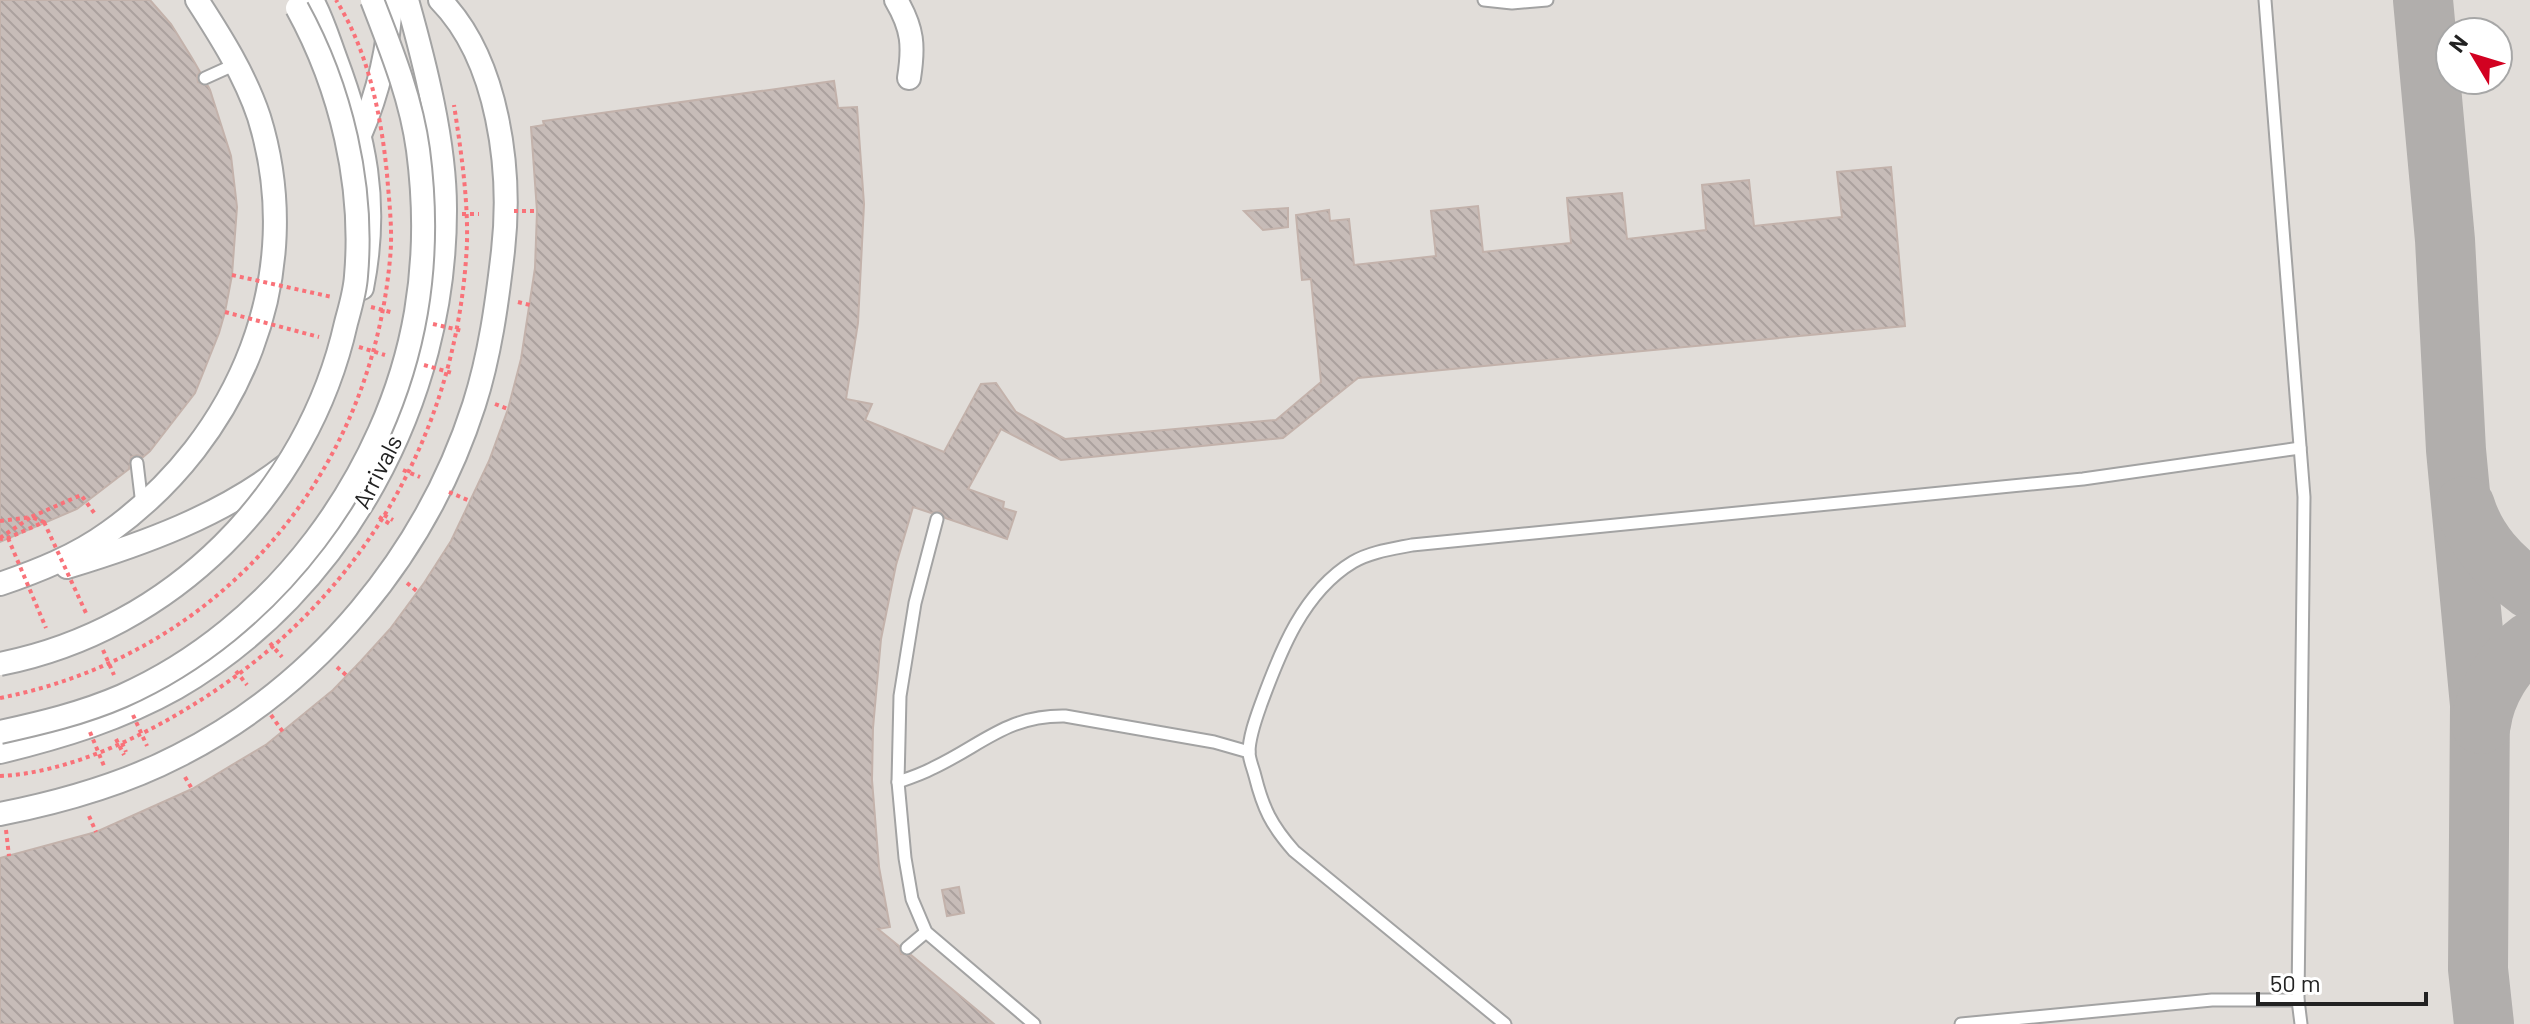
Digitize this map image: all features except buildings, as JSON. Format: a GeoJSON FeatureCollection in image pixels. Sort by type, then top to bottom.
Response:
{"type":"FeatureCollection","features":[{"type":"Feature","properties":{"kind":"street"},"geometry":{"type":"LineString","coordinates":[[0,584],[56,563],[109,532],[186,462],[214,424],[246,365],[264,314],[272,271],[275,220],[273,189],[258,117],[236,64],[197,0]]}},
{"type":"Feature","properties":{"kind":"street"},"geometry":{"type":"LineString","coordinates":[[0,664],[44,654],[107,626],[193,574],[222,549],[268,496],[312,422],[340,354],[356,279],[357,211],[347,142],[334,93],[309,29],[293,0]]}},
{"type":"Feature","properties":{"kind":"street"},"geometry":{"type":"LineString","coordinates":[[0,670],[43,660],[121,629],[173,597],[236,545],[273,499],[305,448],[337,380],[355,325],[368,258],[370,192],[360,135],[342,75],[312,0]]}},
{"type":"Feature","properties":{"kind":"street"},"geometry":{"type":"LineString","coordinates":[[0,732],[39,724],[121,696],[157,677],[237,622],[294,566],[320,533],[345,496],[381,428],[401,372],[416,314],[423,228],[418,149],[406,96],[372,0]]}},
{"type":"Feature","properties":{"kind":"street"},"geometry":{"type":"LineString","coordinates":[[360,135],[376,99],[386,59],[391,0]]}},
{"type":"Feature","properties":{"kind":"street"},"geometry":{"type":"LineString","coordinates":[[0,751],[48,738],[107,716],[180,680],[216,657],[267,614],[307,574],[339,531],[379,466],[412,394],[425,353],[436,297],[441,245],[439,176],[430,114],[420,66],[398,0]]}},
{"type":"Feature","properties":{"kind":"street","name":"Arrivals"},"geometry":{"type":"LineString","coordinates":[[0,751],[77,733],[174,689],[212,664],[249,635],[298,589],[326,558],[364,503],[394,443],[423,369],[438,304],[444,252],[445,205],[436,128],[407,0]]}},
{"type":"Feature","properties":{"kind":"street"},"geometry":{"type":"LineString","coordinates":[[3,822],[142,772],[216,736],[255,709],[334,640],[397,561],[426,515],[452,461],[478,392],[497,305],[506,225],[502,149],[490,92],[469,43],[440,0]]}},
{"type":"Feature","properties":{"kind":"street"},"geometry":{"type":"LineString","coordinates":[[896,0],[912,32],[913,54],[909,78]]}},
{"type":"Feature","properties":{"kind":"street"},"geometry":{"type":"LineString","coordinates":[[0,584],[120,551],[191,522],[248,492],[305,448]]}},
{"type":"Feature","properties":{"kind":"lane"},"geometry":{"type":"LineString","coordinates":[[1484,0],[1512,3],[1547,0]]}},
{"type":"Feature","properties":{"kind":"lane"},"geometry":{"type":"LineString","coordinates":[[2265,0],[2304,497],[2298,1000],[2301,1024]]}},
{"type":"Feature","properties":{"kind":"lane"},"geometry":{"type":"LineString","coordinates":[[205,78],[236,64]]}},
{"type":"Feature","properties":{"kind":"lane"},"geometry":{"type":"LineString","coordinates":[[1505,1024],[1294,851],[1276,831],[1264,809],[1249,752],[1256,719],[1290,636],[1309,602],[1329,579],[1354,561],[1412,545],[2083,479],[2300,448]]}},
{"type":"Feature","properties":{"kind":"lane"},"geometry":{"type":"LineString","coordinates":[[137,463],[142,505]]}},
{"type":"Feature","properties":{"kind":"lane"},"geometry":{"type":"LineString","coordinates":[[937,519],[915,603],[900,696],[898,782],[912,899],[926,932],[1034,1024]]}},
{"type":"Feature","properties":{"kind":"lane"},"geometry":{"type":"LineString","coordinates":[[898,782],[932,769],[1001,729],[1041,716],[1065,716],[1169,734],[1249,752]]}},
{"type":"Feature","properties":{"kind":"lane"},"geometry":{"type":"LineString","coordinates":[[907,948],[926,932]]}},
{"type":"Feature","properties":{"kind":"lane"},"geometry":{"type":"LineString","coordinates":[[1961,1024],[2212,1000],[2298,1000]]}},
{"type":"Feature","properties":{"kind":"path"},"geometry":{"type":"LineString","coordinates":[[0,698],[77,677],[132,655],[190,617],[240,577],[291,518],[327,466],[373,357],[391,256],[389,203],[378,107],[363,60],[336,0]]}},
{"type":"Feature","properties":{"kind":"path"},"geometry":{"type":"LineString","coordinates":[[462,165],[474,164]]}},
{"type":"Feature","properties":{"kind":"path"},"geometry":{"type":"LineString","coordinates":[[514,211],[537,211]]}},
{"type":"Feature","properties":{"kind":"path"},"geometry":{"type":"LineString","coordinates":[[462,214],[479,214]]}},
{"type":"Feature","properties":{"kind":"path"},"geometry":{"type":"LineString","coordinates":[[518,302],[530,305]]}},
{"type":"Feature","properties":{"kind":"path"},"geometry":{"type":"LineString","coordinates":[[452,352],[459,354]]}},
{"type":"Feature","properties":{"kind":"path"},"geometry":{"type":"LineString","coordinates":[[494,404],[508,409]]}},
{"type":"Feature","properties":{"kind":"path"},"geometry":{"type":"LineString","coordinates":[[403,470],[420,477]]}},
{"type":"Feature","properties":{"kind":"path"},"geometry":{"type":"LineString","coordinates":[[449,492],[470,501]]}},
{"type":"Feature","properties":{"kind":"path"},"geometry":{"type":"LineString","coordinates":[[0,538],[31,517],[81,495],[109,532]]}},
{"type":"Feature","properties":{"kind":"path"},"geometry":{"type":"LineString","coordinates":[[374,515],[391,522],[384,515]]}},
{"type":"Feature","properties":{"kind":"path"},"geometry":{"type":"LineString","coordinates":[[0,521],[31,517],[44,522],[8,538],[0,546]]}},
{"type":"Feature","properties":{"kind":"path"},"geometry":{"type":"LineString","coordinates":[[0,538],[8,538]]}},
{"type":"Feature","properties":{"kind":"path"},"geometry":{"type":"LineString","coordinates":[[407,583],[418,592]]}},
{"type":"Feature","properties":{"kind":"path"},"geometry":{"type":"LineString","coordinates":[[269,641],[283,656],[276,646]]}},
{"type":"Feature","properties":{"kind":"path"},"geometry":{"type":"LineString","coordinates":[[336,666],[347,676]]}},
{"type":"Feature","properties":{"kind":"path"},"geometry":{"type":"LineString","coordinates":[[236,671],[247,685]]}},
{"type":"Feature","properties":{"kind":"path"},"geometry":{"type":"LineString","coordinates":[[271,715],[283,732]]}},
{"type":"Feature","properties":{"kind":"path"},"geometry":{"type":"LineString","coordinates":[[116,739],[125,754],[122,743]]}},
{"type":"Feature","properties":{"kind":"path"},"geometry":{"type":"LineString","coordinates":[[184,776],[192,789]]}},
{"type":"Feature","properties":{"kind":"path"},"geometry":{"type":"LineString","coordinates":[[89,816],[96,832]]}},
{"type":"Feature","properties":{"kind":"path"},"geometry":{"type":"LineString","coordinates":[[3,822],[9,856]]}},
{"type":"Feature","properties":{"kind":"shaded area"},"geometry":{"type":"Polygon","coordinates":[[[0,0],[2530,0],[2530,1024],[0,1024],[0,0]]]}},
{"type":"Feature","properties":{"kind":"taxiway"},"geometry":{"type":"LineString","coordinates":[[2423,0],[2445,240],[2456,450],[2480,705],[2478,969],[2484,1024]]}},
{"type":"Feature","properties":{"kind":"taxiway"},"geometry":{"type":"LineString","coordinates":[[2465,506],[2490,553],[2530,589]]}},
{"type":"Feature","properties":{"kind":"taxiway"},"geometry":{"type":"LineString","coordinates":[[2481,724],[2498,678],[2512,658],[2530,642]]}}]}
